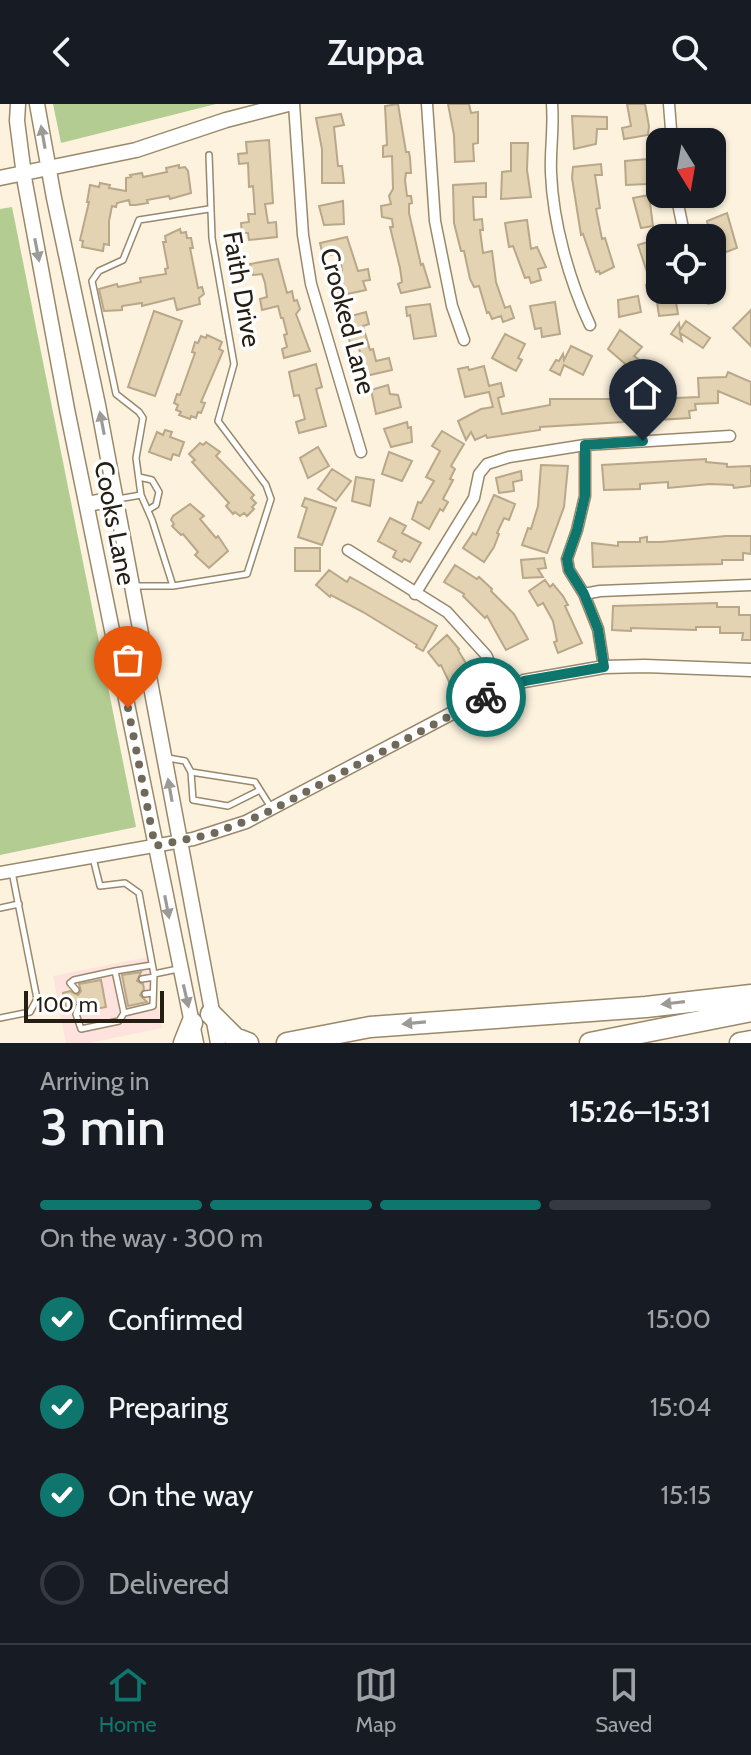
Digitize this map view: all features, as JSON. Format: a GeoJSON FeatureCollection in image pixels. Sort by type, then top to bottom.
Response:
{"type":"FeatureCollection","features":[{"type":"Feature","properties":{"kind":"highway"},"geometry":{"type":"LineString","coordinates":[[287,1043],[370,1027],[646,1007],[751,995]]}},
{"type":"Feature","properties":{"kind":"highway"},"geometry":{"type":"LineString","coordinates":[[590,1043],[751,1011]]}},
{"type":"Feature","properties":{"kind":"highway"},"geometry":{"type":"LineString","coordinates":[[211,1014],[235,1038],[248,1043]]}},
{"type":"Feature","properties":{"kind":"highway"},"geometry":{"type":"LineString","coordinates":[[184,1043],[194,1033]]}},
{"type":"Feature","properties":{"kind":"highway"},"geometry":{"type":"LineString","coordinates":[[740,1043],[751,1041]]}},
{"type":"Feature","properties":{"kind":"main road","name":"Cooks Lane"},"geometry":{"type":"LineString","coordinates":[[18,104],[23,174],[194,1033]]}},
{"type":"Feature","properties":{"kind":"main road","name":"Cooks Lane"},"geometry":{"type":"LineString","coordinates":[[37,104],[116,499],[218,1043]]}},
{"type":"Feature","properties":{"kind":"main road"},"geometry":{"type":"LineString","coordinates":[[0,178],[136,150],[226,120],[291,104]]}},
{"type":"Feature","properties":{"kind":"main road"},"geometry":{"type":"LineString","coordinates":[[87,504],[116,499]]}},
{"type":"Feature","properties":{"kind":"main road"},"geometry":{"type":"LineString","coordinates":[[122,683],[150,677]]}},
{"type":"Feature","properties":{"kind":"street","name":"Crooked Lane"},"geometry":{"type":"LineString","coordinates":[[291,104],[303,235],[311,284],[361,452]]}},
{"type":"Feature","properties":{"kind":"street"},"geometry":{"type":"LineString","coordinates":[[427,104],[435,221],[452,306],[464,340]]}},
{"type":"Feature","properties":{"kind":"street"},"geometry":{"type":"LineString","coordinates":[[552,104],[550,172],[553,201],[568,263],[590,325]]}},
{"type":"Feature","properties":{"kind":"street"},"geometry":{"type":"LineString","coordinates":[[669,104],[671,128]]}},
{"type":"Feature","properties":{"kind":"street"},"geometry":{"type":"LineString","coordinates":[[415,594],[474,498],[479,474],[487,464],[509,457],[585,445],[730,436]]}},
{"type":"Feature","properties":{"kind":"street"},"geometry":{"type":"LineString","coordinates":[[585,445],[585,496],[567,559],[569,570],[584,594],[598,629],[604,667]]}},
{"type":"Feature","properties":{"kind":"street"},"geometry":{"type":"LineString","coordinates":[[348,550],[447,612],[486,655],[502,689]]}},
{"type":"Feature","properties":{"kind":"street"},"geometry":{"type":"LineString","coordinates":[[584,594],[751,585]]}},
{"type":"Feature","properties":{"kind":"street"},"geometry":{"type":"LineString","coordinates":[[6,872],[179,841],[246,822],[502,689],[524,681],[604,667],[751,670]]}},
{"type":"Feature","properties":{"kind":"lane"},"geometry":{"type":"LineString","coordinates":[[173,586],[141,495],[136,458],[143,418],[116,394],[92,281],[99,271],[123,260],[139,220],[209,209],[209,155]]}},
{"type":"Feature","properties":{"kind":"lane","name":"Faith Drive"},"geometry":{"type":"LineString","coordinates":[[132,587],[173,586],[247,574],[271,499],[266,485],[218,421],[234,364],[209,209]]}},
{"type":"Feature","properties":{"kind":"lane"},"geometry":{"type":"LineString","coordinates":[[139,477],[152,480],[159,492],[156,505],[148,510]]}},
{"type":"Feature","properties":{"kind":"lane"},"geometry":{"type":"LineString","coordinates":[[116,499],[141,495]]}},
{"type":"Feature","properties":{"kind":"lane"},"geometry":{"type":"LineString","coordinates":[[164,757],[185,761],[191,772],[193,800],[228,806],[260,790]]}},
{"type":"Feature","properties":{"kind":"lane"},"geometry":{"type":"LineString","coordinates":[[191,772],[255,782],[272,809]]}},
{"type":"Feature","properties":{"kind":"lane"},"geometry":{"type":"LineString","coordinates":[[210,782],[211,775]]}},
{"type":"Feature","properties":{"kind":"lane"},"geometry":{"type":"LineString","coordinates":[[222,784],[223,777]]}},
{"type":"Feature","properties":{"kind":"lane"},"geometry":{"type":"LineString","coordinates":[[93,857],[100,886],[125,883],[139,893],[154,975],[153,1006],[124,1013]]}},
{"type":"Feature","properties":{"kind":"lane"},"geometry":{"type":"LineString","coordinates":[[0,1018],[30,1012],[37,999],[19,904],[6,872]]}},
{"type":"Feature","properties":{"kind":"lane"},"geometry":{"type":"LineString","coordinates":[[0,908],[19,904]]}},
{"type":"Feature","properties":{"kind":"lane"},"geometry":{"type":"LineString","coordinates":[[68,992],[74,980],[152,965]]}},
{"type":"Feature","properties":{"kind":"lane"},"geometry":{"type":"LineString","coordinates":[[142,979],[179,969]]}},
{"type":"Feature","properties":{"kind":"lane"},"geometry":{"type":"LineString","coordinates":[[71,1007],[81,1029],[119,1021],[124,1013],[124,998],[115,971]]}},
{"type":"Feature","properties":{"kind":"lane"},"geometry":{"type":"LineString","coordinates":[[70,983],[76,990]]}},
{"type":"Feature","properties":{"kind":"lane"},"geometry":{"type":"LineString","coordinates":[[145,994],[153,993]]}},
{"type":"Feature","properties":{"kind":"lane"},"geometry":{"type":"LineString","coordinates":[[76,1014],[79,1006]]}},
{"type":"Feature","properties":{"kind":"shaded area"},"geometry":{"type":"Polygon","coordinates":[[[148,957],[162,1028],[89,1043],[66,1043],[53,976],[148,957]]]}},
{"type":"Feature","properties":{"kind":"green space"},"geometry":{"type":"Polygon","coordinates":[[[53,104],[216,104],[61,143],[53,104]]]}},
{"type":"Feature","properties":{"kind":"green space"},"geometry":{"type":"Polygon","coordinates":[[[12,207],[136,827],[0,855],[0,209],[12,207]]]}},
{"type":"Feature","properties":{"kind":"building"},"geometry":{"type":"Polygon","coordinates":[[[398,104],[406,152],[409,152],[410,158],[411,173],[406,173],[405,180],[407,196],[411,196],[412,203],[409,204],[409,213],[421,265],[430,287],[401,293],[398,284],[402,282],[400,268],[390,227],[393,227],[392,219],[382,217],[381,206],[391,204],[389,196],[393,189],[392,156],[383,157],[383,146],[387,145],[385,106],[398,104]]]}},
{"type":"Feature","properties":{"kind":"building"},"geometry":{"type":"Polygon","coordinates":[[[448,104],[469,104],[471,113],[478,112],[478,143],[473,144],[474,161],[455,162],[448,104]]]}},
{"type":"Feature","properties":{"kind":"building"},"geometry":{"type":"Polygon","coordinates":[[[627,104],[645,104],[649,126],[646,135],[624,139],[622,128],[631,126],[627,104]]]}},
{"type":"Feature","properties":{"kind":"building"},"geometry":{"type":"Polygon","coordinates":[[[341,114],[344,125],[334,127],[338,166],[342,166],[344,183],[322,183],[322,149],[316,118],[341,114]]]}},
{"type":"Feature","properties":{"kind":"building"},"geometry":{"type":"Polygon","coordinates":[[[572,116],[607,117],[607,129],[597,129],[596,144],[574,149],[572,116]]]}},
{"type":"Feature","properties":{"kind":"building"},"geometry":{"type":"Polygon","coordinates":[[[269,140],[273,203],[265,204],[268,223],[276,222],[277,237],[249,240],[248,233],[242,233],[241,223],[249,222],[248,214],[255,214],[253,186],[249,187],[248,163],[239,164],[238,154],[247,153],[246,142],[269,140]]]}},
{"type":"Feature","properties":{"kind":"building"},"geometry":{"type":"Polygon","coordinates":[[[511,143],[528,143],[527,170],[531,197],[501,199],[502,172],[511,171],[511,143]]]}},
{"type":"Feature","properties":{"kind":"building"},"geometry":{"type":"Polygon","coordinates":[[[646,159],[646,184],[626,185],[625,161],[646,159]]]}},
{"type":"Feature","properties":{"kind":"building"},"geometry":{"type":"Polygon","coordinates":[[[601,164],[602,175],[595,175],[600,208],[596,209],[602,239],[605,238],[614,267],[600,274],[596,272],[581,235],[572,178],[573,167],[601,164]]]}},
{"type":"Feature","properties":{"kind":"building"},"geometry":{"type":"Polygon","coordinates":[[[179,165],[179,168],[185,167],[188,171],[191,193],[170,199],[169,196],[147,200],[148,203],[136,205],[130,205],[129,200],[117,203],[116,207],[112,206],[109,221],[109,245],[104,244],[103,251],[82,247],[83,241],[80,240],[90,185],[99,187],[100,183],[126,191],[126,178],[130,175],[142,173],[143,177],[167,172],[166,168],[179,165]]]}},
{"type":"Feature","properties":{"kind":"building"},"geometry":{"type":"Polygon","coordinates":[[[486,183],[486,197],[473,197],[474,220],[482,219],[483,253],[492,251],[496,282],[505,308],[510,306],[514,318],[503,322],[501,316],[492,319],[487,313],[479,286],[474,287],[470,279],[454,223],[453,185],[486,183]]]}},
{"type":"Feature","properties":{"kind":"building"},"geometry":{"type":"Polygon","coordinates":[[[646,196],[646,208],[651,208],[653,224],[641,228],[633,198],[646,196]]]}},
{"type":"Feature","properties":{"kind":"building"},"geometry":{"type":"Polygon","coordinates":[[[343,201],[344,224],[324,225],[319,206],[343,201]]]}},
{"type":"Feature","properties":{"kind":"building"},"geometry":{"type":"Polygon","coordinates":[[[727,213],[737,248],[726,252],[726,224],[708,224],[707,221],[727,213]]]}},
{"type":"Feature","properties":{"kind":"building"},"geometry":{"type":"Polygon","coordinates":[[[527,220],[531,249],[537,247],[546,267],[538,269],[541,280],[531,283],[529,277],[525,278],[513,246],[509,247],[505,223],[527,220]]]}},
{"type":"Feature","properties":{"kind":"building"},"geometry":{"type":"Polygon","coordinates":[[[180,229],[181,233],[186,232],[187,238],[191,238],[198,288],[202,287],[204,294],[199,298],[200,304],[177,310],[174,298],[104,311],[99,289],[166,274],[165,269],[168,268],[163,242],[166,242],[165,236],[180,229]]]}},
{"type":"Feature","properties":{"kind":"building"},"geometry":{"type":"Polygon","coordinates":[[[347,237],[358,271],[368,269],[370,280],[363,281],[366,290],[338,296],[331,272],[342,270],[339,254],[323,256],[320,243],[347,237]]]}},
{"type":"Feature","properties":{"kind":"building"},"geometry":{"type":"Polygon","coordinates":[[[646,242],[646,269],[638,245],[646,242]]]}},
{"type":"Feature","properties":{"kind":"building"},"geometry":{"type":"Polygon","coordinates":[[[278,259],[287,293],[292,291],[294,301],[297,300],[300,309],[296,314],[310,351],[284,358],[282,349],[287,347],[284,335],[287,334],[283,318],[278,306],[262,310],[260,299],[267,297],[265,283],[262,274],[253,275],[250,264],[278,259]]]}},
{"type":"Feature","properties":{"kind":"building"},"geometry":{"type":"Polygon","coordinates":[[[638,296],[641,312],[619,317],[618,300],[638,296]]]}},
{"type":"Feature","properties":{"kind":"building"},"geometry":{"type":"Polygon","coordinates":[[[555,302],[560,334],[542,337],[541,328],[535,329],[530,306],[555,302]]]}},
{"type":"Feature","properties":{"kind":"building"},"geometry":{"type":"Polygon","coordinates":[[[430,304],[436,336],[414,339],[406,307],[430,304]]]}},
{"type":"Feature","properties":{"kind":"building"},"geometry":{"type":"Polygon","coordinates":[[[657,304],[676,304],[678,314],[659,316],[657,304]]]}},
{"type":"Feature","properties":{"kind":"building"},"geometry":{"type":"Polygon","coordinates":[[[751,310],[751,346],[733,328],[751,310]]]}},
{"type":"Feature","properties":{"kind":"building"},"geometry":{"type":"Polygon","coordinates":[[[154,311],[182,321],[155,396],[128,387],[154,311]]]}},
{"type":"Feature","properties":{"kind":"building"},"geometry":{"type":"Polygon","coordinates":[[[366,312],[369,324],[363,326],[370,350],[373,349],[376,361],[389,358],[392,370],[364,374],[358,344],[351,347],[344,318],[366,312]]]}},
{"type":"Feature","properties":{"kind":"building"},"geometry":{"type":"Polygon","coordinates":[[[686,321],[710,338],[703,348],[680,333],[682,341],[671,334],[679,323],[680,330],[686,321]]]}},
{"type":"Feature","properties":{"kind":"building"},"geometry":{"type":"Polygon","coordinates":[[[620,330],[642,347],[634,356],[641,361],[635,369],[608,349],[620,330]]]}},
{"type":"Feature","properties":{"kind":"building"},"geometry":{"type":"Polygon","coordinates":[[[505,334],[525,344],[516,371],[492,358],[505,334]]]}},
{"type":"Feature","properties":{"kind":"building"},"geometry":{"type":"Polygon","coordinates":[[[207,335],[222,342],[219,349],[223,351],[201,402],[205,403],[201,413],[190,419],[179,415],[181,412],[176,410],[178,405],[174,403],[177,394],[180,395],[195,353],[192,352],[195,342],[207,335]]]}},
{"type":"Feature","properties":{"kind":"building"},"geometry":{"type":"Polygon","coordinates":[[[571,346],[592,356],[583,375],[564,365],[560,375],[550,370],[563,354],[564,360],[571,346]]]}},
{"type":"Feature","properties":{"kind":"building"},"geometry":{"type":"Polygon","coordinates":[[[316,364],[322,387],[316,389],[326,426],[299,433],[296,422],[305,419],[299,395],[294,396],[289,372],[316,364]]]}},
{"type":"Feature","properties":{"kind":"building"},"geometry":{"type":"Polygon","coordinates":[[[484,366],[489,386],[501,383],[504,396],[498,398],[502,414],[550,405],[550,399],[657,398],[657,394],[675,393],[675,398],[699,397],[698,378],[726,377],[728,372],[751,382],[751,405],[718,391],[718,403],[695,404],[696,410],[689,411],[690,418],[540,427],[540,430],[487,438],[486,435],[475,440],[471,432],[466,440],[458,421],[481,409],[493,407],[489,392],[465,397],[458,369],[484,366]]]}},
{"type":"Feature","properties":{"kind":"building"},"geometry":{"type":"Polygon","coordinates":[[[388,385],[390,394],[398,395],[401,407],[376,414],[371,390],[388,385]]]}},
{"type":"Feature","properties":{"kind":"building"},"geometry":{"type":"Polygon","coordinates":[[[407,422],[408,428],[411,427],[412,442],[391,447],[384,429],[407,422]]]}},
{"type":"Feature","properties":{"kind":"building"},"geometry":{"type":"Polygon","coordinates":[[[165,430],[172,432],[170,437],[184,442],[179,456],[173,454],[171,460],[149,452],[157,432],[163,435],[165,430]]]}},
{"type":"Feature","properties":{"kind":"building"},"geometry":{"type":"Polygon","coordinates":[[[442,431],[464,444],[451,466],[455,469],[450,479],[453,480],[443,499],[448,502],[443,511],[440,509],[429,529],[412,519],[418,502],[421,503],[434,481],[426,477],[440,451],[432,446],[442,431]]]}},
{"type":"Feature","properties":{"kind":"building"},"geometry":{"type":"Polygon","coordinates":[[[206,442],[220,452],[216,456],[254,495],[251,498],[256,503],[252,507],[254,509],[247,516],[244,513],[240,516],[235,512],[233,514],[226,506],[229,503],[192,462],[195,460],[189,454],[200,443],[203,445],[206,442]]]}},
{"type":"Feature","properties":{"kind":"building"},"geometry":{"type":"Polygon","coordinates":[[[318,447],[329,466],[308,478],[300,458],[318,447]]]}},
{"type":"Feature","properties":{"kind":"building"},"geometry":{"type":"Polygon","coordinates":[[[389,452],[412,461],[402,481],[382,474],[389,452]]]}},
{"type":"Feature","properties":{"kind":"building"},"geometry":{"type":"Polygon","coordinates":[[[706,459],[706,462],[727,464],[727,467],[751,466],[751,486],[734,488],[733,485],[710,484],[668,488],[668,482],[640,484],[640,489],[604,490],[602,465],[706,459]]]}},
{"type":"Feature","properties":{"kind":"building"},"geometry":{"type":"Polygon","coordinates":[[[541,465],[568,466],[564,507],[547,553],[522,545],[538,506],[541,465]]]}},
{"type":"Feature","properties":{"kind":"building"},"geometry":{"type":"Polygon","coordinates":[[[332,469],[351,481],[336,501],[318,489],[332,469]]]}},
{"type":"Feature","properties":{"kind":"building"},"geometry":{"type":"Polygon","coordinates":[[[521,471],[522,480],[513,482],[514,491],[499,493],[496,478],[521,471]]]}},
{"type":"Feature","properties":{"kind":"building"},"geometry":{"type":"Polygon","coordinates":[[[356,477],[374,480],[370,506],[352,501],[356,477]]]}},
{"type":"Feature","properties":{"kind":"building"},"geometry":{"type":"Polygon","coordinates":[[[494,495],[515,504],[509,520],[504,518],[494,547],[484,562],[463,548],[473,533],[476,535],[494,495]]]}},
{"type":"Feature","properties":{"kind":"building"},"geometry":{"type":"Polygon","coordinates":[[[305,498],[336,508],[322,545],[298,537],[307,508],[302,506],[305,498]]]}},
{"type":"Feature","properties":{"kind":"building"},"geometry":{"type":"Polygon","coordinates":[[[190,504],[204,516],[200,519],[228,551],[209,568],[195,555],[198,552],[183,534],[172,526],[173,516],[190,504]]]}},
{"type":"Feature","properties":{"kind":"building"},"geometry":{"type":"Polygon","coordinates":[[[390,518],[406,526],[402,533],[421,543],[410,562],[393,557],[396,551],[378,541],[390,518]]]}},
{"type":"Feature","properties":{"kind":"building"},"geometry":{"type":"Polygon","coordinates":[[[751,536],[751,554],[743,553],[743,560],[722,560],[722,564],[593,567],[592,543],[618,546],[618,542],[640,542],[640,538],[647,537],[647,542],[661,542],[751,536]]]}},
{"type":"Feature","properties":{"kind":"building"},"geometry":{"type":"Polygon","coordinates":[[[295,548],[320,548],[320,571],[295,571],[295,548]]]}},
{"type":"Feature","properties":{"kind":"building"},"geometry":{"type":"Polygon","coordinates":[[[544,558],[546,568],[538,569],[543,577],[523,578],[521,560],[544,558]]]}},
{"type":"Feature","properties":{"kind":"building"},"geometry":{"type":"Polygon","coordinates":[[[455,565],[477,579],[479,577],[492,589],[514,614],[528,639],[506,650],[487,616],[485,618],[464,594],[444,582],[455,565]]]}},
{"type":"Feature","properties":{"kind":"building"},"geometry":{"type":"Polygon","coordinates":[[[329,570],[347,582],[350,577],[437,626],[423,651],[363,612],[330,597],[316,585],[329,570]]]}},
{"type":"Feature","properties":{"kind":"building"},"geometry":{"type":"Polygon","coordinates":[[[545,580],[563,596],[582,643],[558,653],[553,621],[543,603],[538,606],[529,591],[545,580]]]}},
{"type":"Feature","properties":{"kind":"building"},"geometry":{"type":"Polygon","coordinates":[[[717,603],[717,607],[739,607],[739,615],[751,615],[751,640],[742,640],[743,633],[720,633],[720,627],[612,630],[613,606],[717,603]]]}},
{"type":"Feature","properties":{"kind":"building"},"geometry":{"type":"Polygon","coordinates":[[[447,635],[459,649],[473,675],[452,688],[441,665],[428,652],[447,635]]]}},
{"type":"Feature","properties":{"kind":"building"},"geometry":{"type":"Polygon","coordinates":[[[141,972],[137,981],[143,984],[140,995],[147,1002],[128,1006],[122,975],[141,972]]]}},
{"type":"Feature","properties":{"kind":"building"},"geometry":{"type":"Polygon","coordinates":[[[101,980],[106,1007],[84,1011],[84,1003],[79,1001],[73,1007],[66,1008],[63,993],[70,991],[78,995],[81,991],[79,984],[101,980]]]}},
{"type":"Feature","properties":{"kind":"way so far"},"geometry":{"type":"LineString","coordinates":[[128,708],[155,846],[212,834],[264,814],[486,697]]}},
{"type":"Feature","properties":{"kind":"route"},"geometry":{"type":"LineString","coordinates":[[486,697],[524,681],[604,667],[598,629],[584,594],[569,570],[567,559],[585,496],[585,445],[643,441]]}}]}
